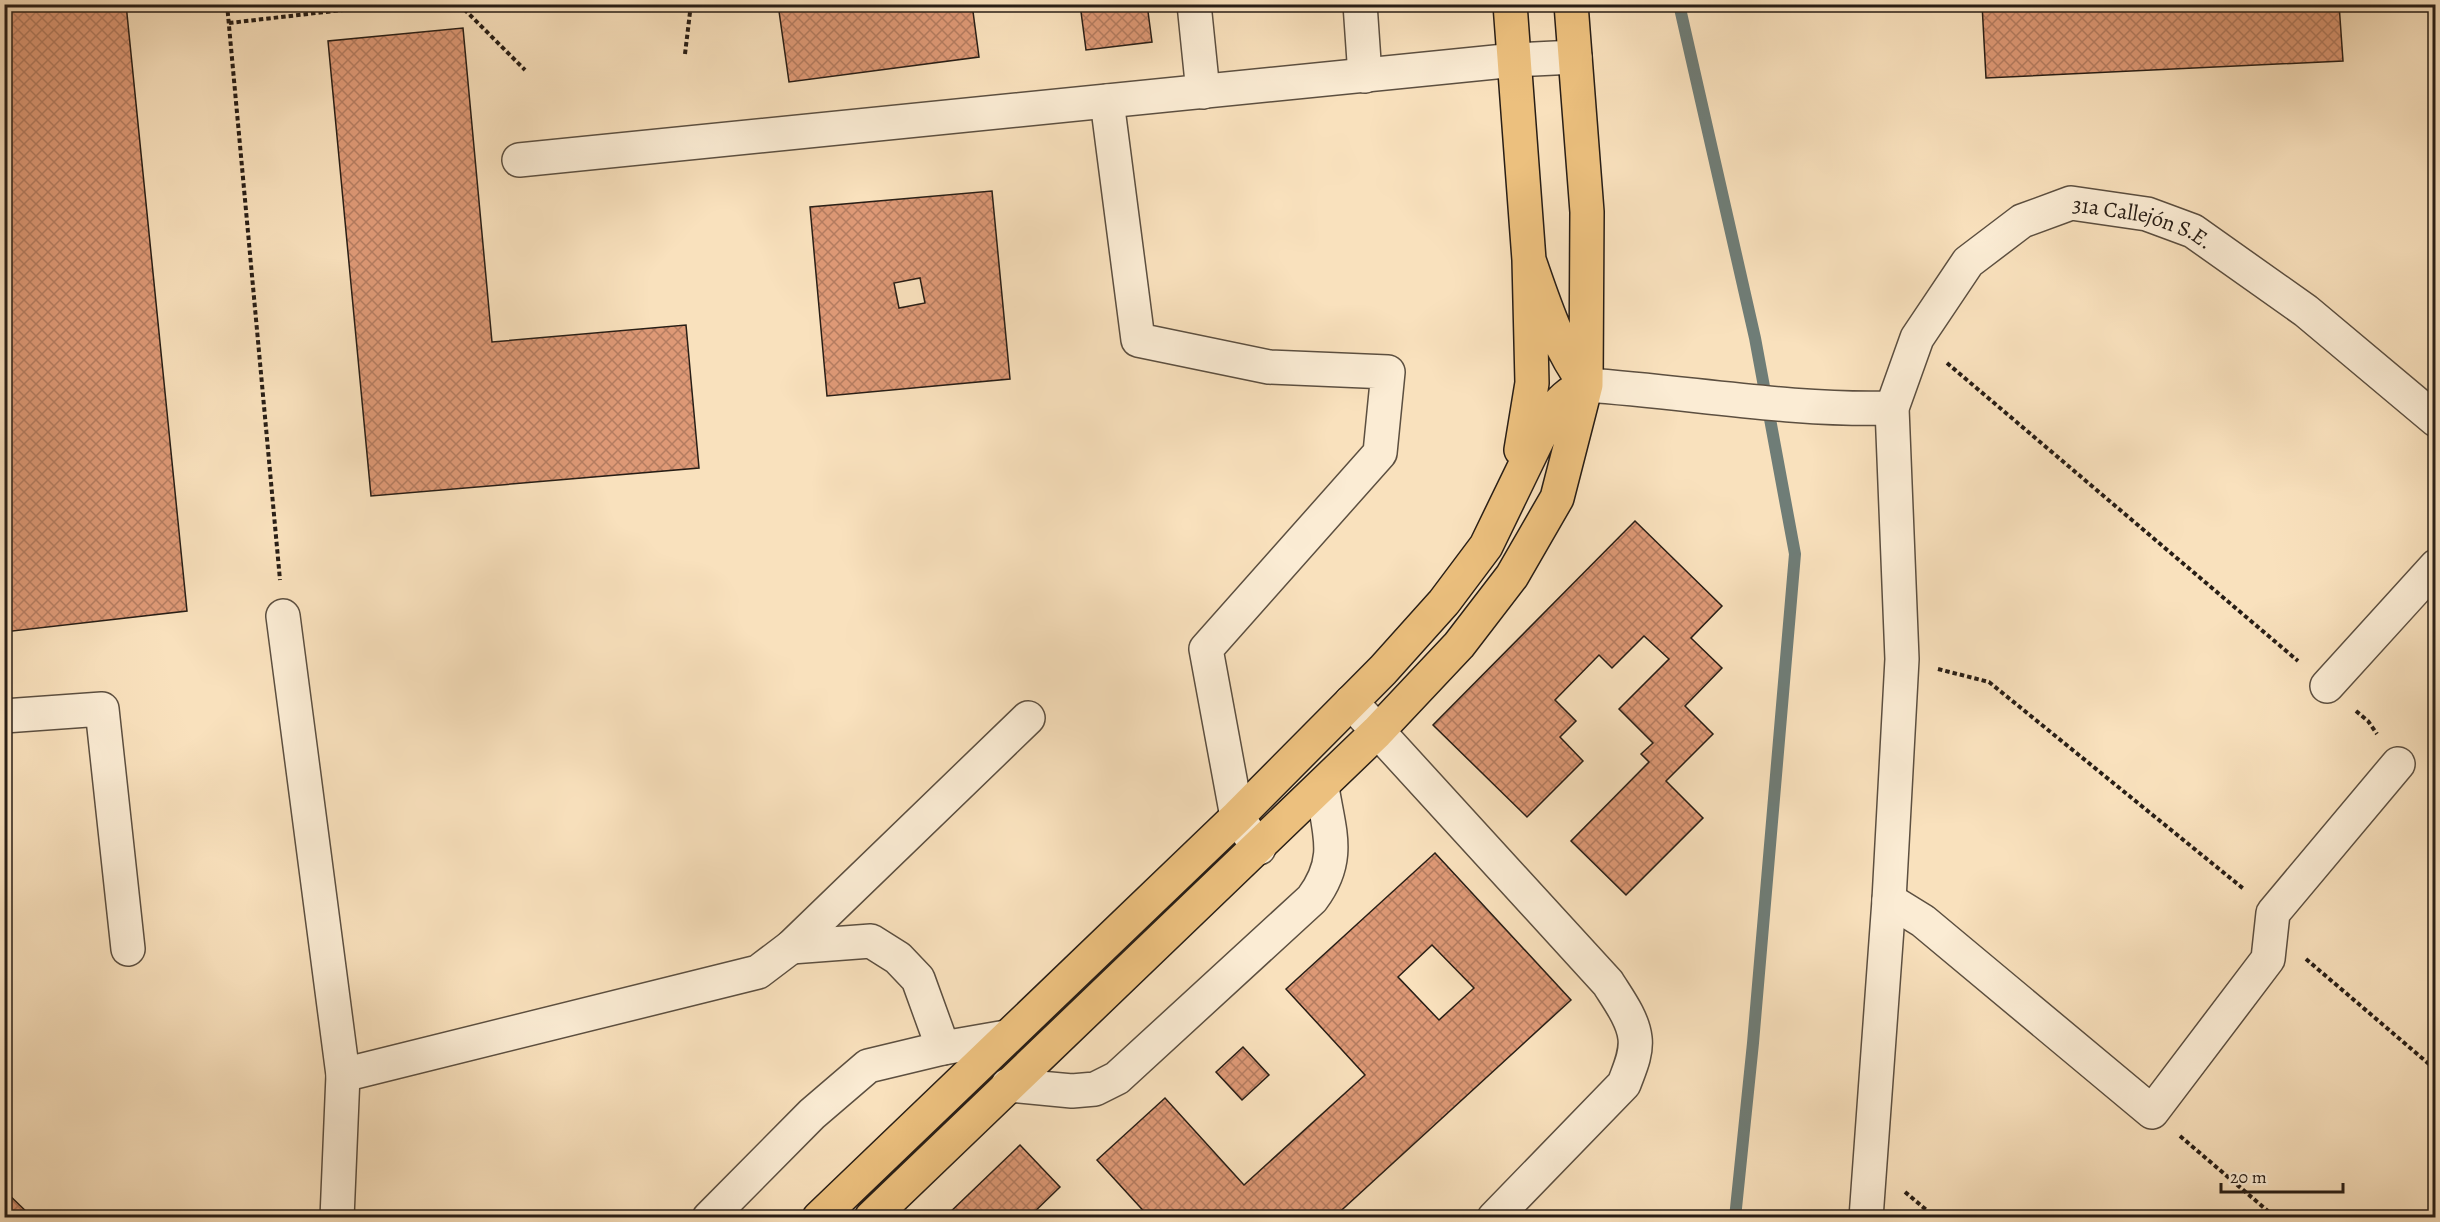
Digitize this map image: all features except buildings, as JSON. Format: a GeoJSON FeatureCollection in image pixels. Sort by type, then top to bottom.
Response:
{"type":"FeatureCollection","features":[{"type":"Feature","properties":{"kind":"main road"},"geometry":{"type":"LineString","coordinates":[[1510,4],[1529,260],[1532,383],[1515,484]]}},
{"type":"Feature","properties":{"kind":"main road"},"geometry":{"type":"LineString","coordinates":[[871,1218],[1259,848],[1377,732],[1459,645],[1512,576],[1557,498],[1586,385],[1587,212],[1571,4]]}},
{"type":"Feature","properties":{"kind":"main road"},"geometry":{"type":"LineString","coordinates":[[1529,260],[1558,336],[1586,385]]}},
{"type":"Feature","properties":{"kind":"main road"},"geometry":{"type":"LineString","coordinates":[[819,1218],[1237,817],[1383,670],[1444,602],[1486,546],[1549,416],[1560,401],[1574,390],[1586,385]]}},
{"type":"Feature","properties":{"kind":"street"},"geometry":{"type":"LineString","coordinates":[[1194,4],[1203,92]]}},
{"type":"Feature","properties":{"kind":"street"},"geometry":{"type":"LineString","coordinates":[[1360,4],[1365,76]]}},
{"type":"Feature","properties":{"kind":"street"},"geometry":{"type":"LineString","coordinates":[[519,160],[1515,60],[1575,57]]}},
{"type":"Feature","properties":{"kind":"street"},"geometry":{"type":"LineString","coordinates":[[1107,101],[1138,340],[1269,366],[1388,372],[1380,453],[1206,649],[1237,817],[1259,848]]}},
{"type":"Feature","properties":{"kind":"street","name":"31a Callejón S.E."},"geometry":{"type":"LineString","coordinates":[[1892,408],[1917,338],[1968,262],[2022,221],[2071,203],[2147,214],[2193,231],[2288,298],[2436,420]]}},
{"type":"Feature","properties":{"kind":"street"},"geometry":{"type":"LineString","coordinates":[[1586,385],[1795,406],[1892,408],[1902,659],[1866,1218]]}},
{"type":"Feature","properties":{"kind":"street"},"geometry":{"type":"LineString","coordinates":[[2327,686],[2436,566]]}},
{"type":"Feature","properties":{"kind":"street"},"geometry":{"type":"LineString","coordinates":[[283,616],[343,1075],[337,1218]]}},
{"type":"Feature","properties":{"kind":"street"},"geometry":{"type":"LineString","coordinates":[[1351,702],[1608,983],[1626,1014],[1635,1038],[1633,1061],[1624,1084],[1494,1218]]}},
{"type":"Feature","properties":{"kind":"street"},"geometry":{"type":"LineString","coordinates":[[4,716],[102,709],[128,949]]}},
{"type":"Feature","properties":{"kind":"street"},"geometry":{"type":"LineString","coordinates":[[343,1075],[758,972],[791,947],[1028,718]]}},
{"type":"Feature","properties":{"kind":"street"},"geometry":{"type":"LineString","coordinates":[[1888,900],[1923,921],[2152,1112],[2268,959],[2272,926],[2398,764]]}},
{"type":"Feature","properties":{"kind":"street"},"geometry":{"type":"LineString","coordinates":[[1008,1085],[1072,1091],[1095,1089],[1117,1078],[1312,899],[1323,885],[1332,854],[1322,787]]}},
{"type":"Feature","properties":{"kind":"street"},"geometry":{"type":"LineString","coordinates":[[791,947],[872,941],[898,958],[918,979],[943,1048]]}},
{"type":"Feature","properties":{"kind":"street"},"geometry":{"type":"LineString","coordinates":[[709,1218],[812,1114],[868,1066],[943,1048],[1006,1037]]}},
{"type":"Feature","properties":{"kind":"path"},"geometry":{"type":"LineString","coordinates":[[227,4],[283,616]]}},
{"type":"Feature","properties":{"kind":"path"},"geometry":{"type":"LineString","coordinates":[[229,23],[395,4]]}},
{"type":"Feature","properties":{"kind":"path"},"geometry":{"type":"LineString","coordinates":[[459,4],[525,70]]}},
{"type":"Feature","properties":{"kind":"path"},"geometry":{"type":"LineString","coordinates":[[685,54],[691,4]]}},
{"type":"Feature","properties":{"kind":"path"},"geometry":{"type":"LineString","coordinates":[[1917,338],[2368,721],[2398,764]]}},
{"type":"Feature","properties":{"kind":"path"},"geometry":{"type":"LineString","coordinates":[[1902,659],[1989,682],[2436,1070]]}},
{"type":"Feature","properties":{"kind":"path"},"geometry":{"type":"LineString","coordinates":[[2152,1112],[2276,1218]]}},
{"type":"Feature","properties":{"kind":"waterway"},"geometry":{"type":"LineString","coordinates":[[1679,4],[1755,338],[1795,554],[1753,1043],[1735,1218]]}}]}
